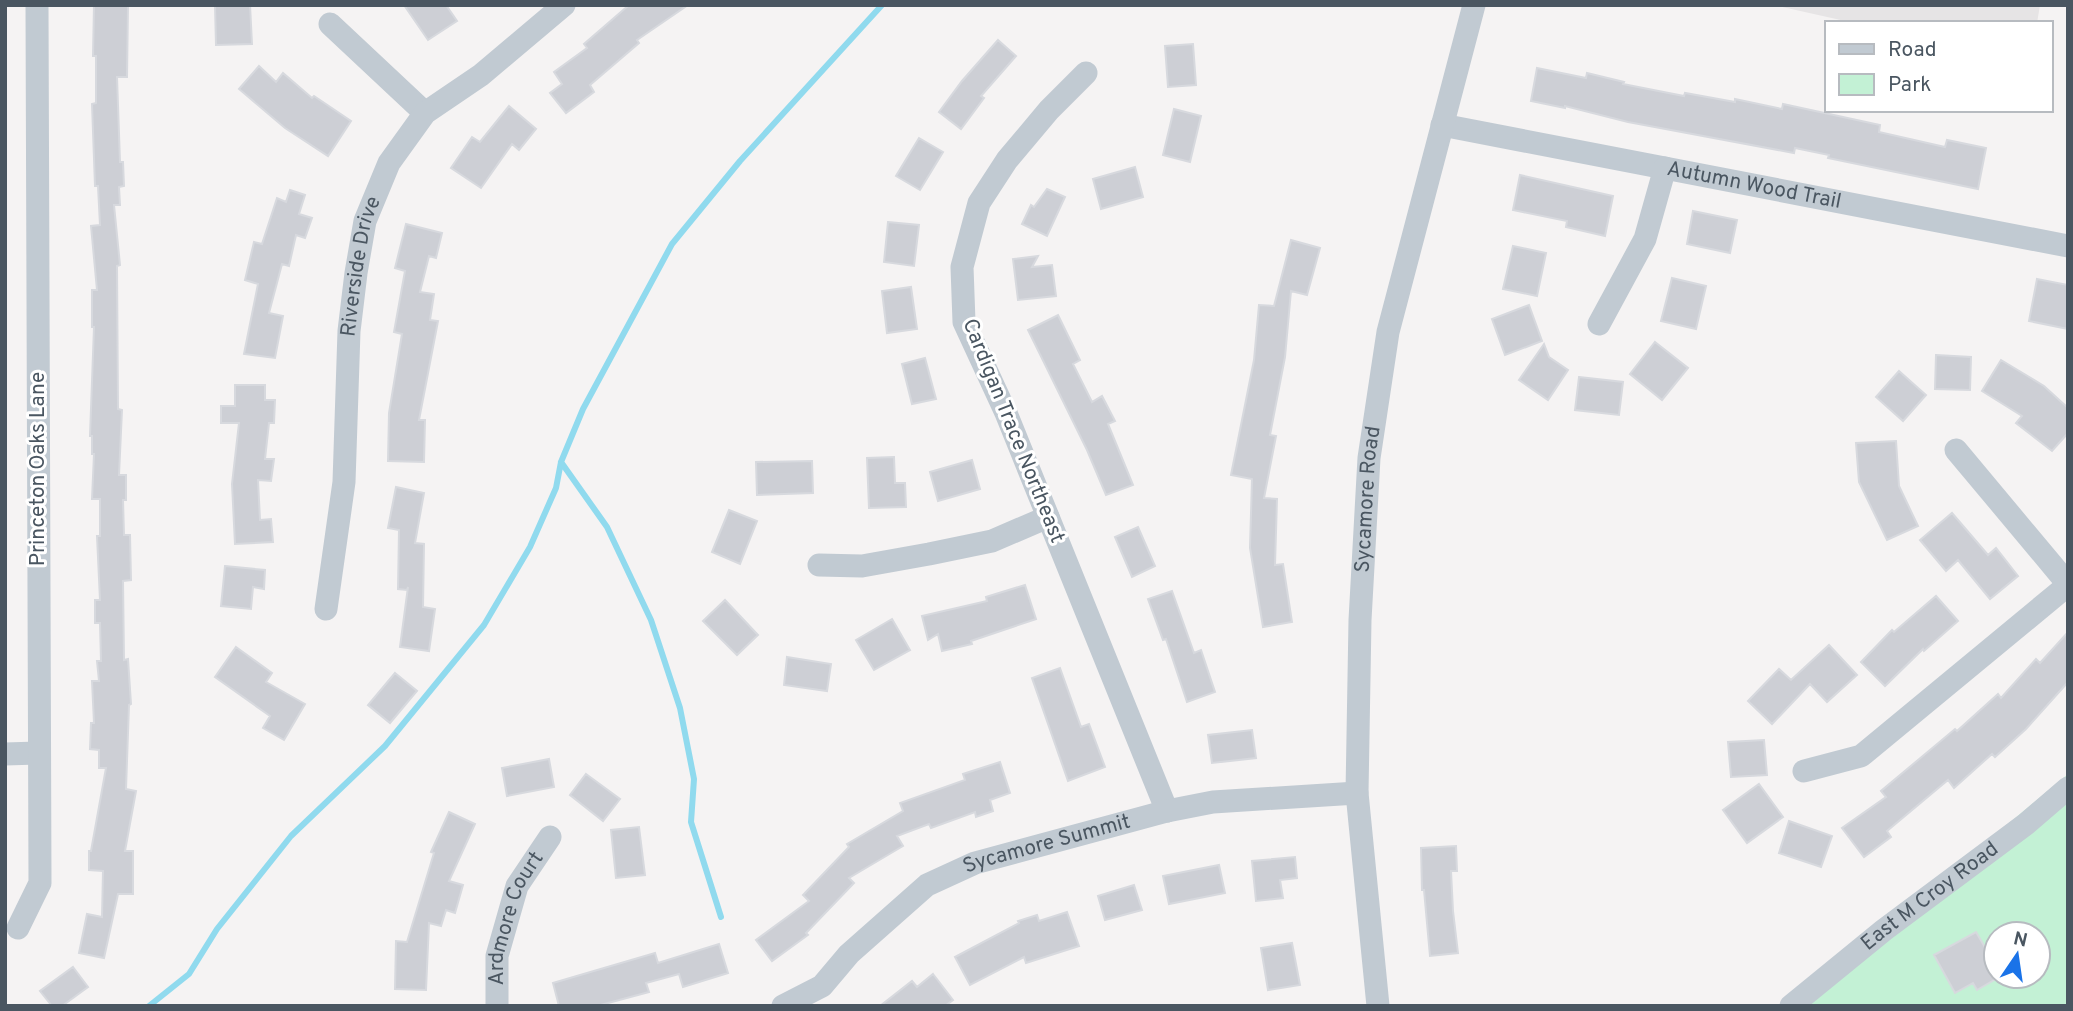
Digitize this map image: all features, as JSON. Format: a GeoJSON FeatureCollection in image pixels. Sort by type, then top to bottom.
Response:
{"type":"FeatureCollection","features":[{"type":"Feature","properties":{"kind":"street","name":"Princeton Oaks Lane"},"geometry":{"type":"LineString","coordinates":[[18,928],[40,883],[37,5]]}},
{"type":"Feature","properties":{"kind":"street","name":"Riverside Drive"},"geometry":{"type":"LineString","coordinates":[[326,609],[344,482],[349,331],[365,220],[389,163],[425,113],[481,75],[564,5]]}},
{"type":"Feature","properties":{"kind":"street","name":"Sycamore Road"},"geometry":{"type":"LineString","coordinates":[[1378,1006],[1357,793],[1360,620],[1369,458],[1388,332],[1474,5]]}},
{"type":"Feature","properties":{"kind":"street"},"geometry":{"type":"LineString","coordinates":[[330,24],[425,113]]}},
{"type":"Feature","properties":{"kind":"street","name":"Cardigan Trace Northeast"},"geometry":{"type":"LineString","coordinates":[[1086,73],[1049,110],[1007,160],[979,203],[962,267],[964,322],[1006,413],[1167,811]]}},
{"type":"Feature","properties":{"kind":"street","name":"Autumn Wood Trail"},"geometry":{"type":"LineString","coordinates":[[1442,125],[2068,246]]}},
{"type":"Feature","properties":{"kind":"street"},"geometry":{"type":"LineString","coordinates":[[1599,324],[1645,239],[1665,168]]}},
{"type":"Feature","properties":{"kind":"street"},"geometry":{"type":"LineString","coordinates":[[1804,771],[1861,757],[2068,584],[1956,450]]}},
{"type":"Feature","properties":{"kind":"street"},"geometry":{"type":"LineString","coordinates":[[819,565],[862,566],[992,541],[1048,517]]}},
{"type":"Feature","properties":{"kind":"street"},"geometry":{"type":"LineString","coordinates":[[5,754],[38,753]]}},
{"type":"Feature","properties":{"kind":"street","name":"East M Croy Road"},"geometry":{"type":"LineString","coordinates":[[1791,1006],[1884,930],[2026,824],[2068,788]]}},
{"type":"Feature","properties":{"kind":"street","name":"Sycamore Summit"},"geometry":{"type":"LineString","coordinates":[[783,1006],[822,986],[849,954],[927,885],[975,863],[1167,811],[1213,802],[1357,793]]}},
{"type":"Feature","properties":{"kind":"street","name":"Ardmore Court"},"geometry":{"type":"LineString","coordinates":[[498,1006],[497,956],[517,886],[550,837]]}},
{"type":"Feature","properties":{"kind":"shaded area"},"geometry":{"type":"Polygon","coordinates":[[[1773,5],[2040,5],[2037,21],[1845,21],[1773,5]]]}},
{"type":"Feature","properties":{"kind":"green space"},"geometry":{"type":"Polygon","coordinates":[[[2068,774],[2068,1006],[1790,1006],[2068,774]]]}},
{"type":"Feature","properties":{"kind":"building"},"geometry":{"type":"Polygon","coordinates":[[[94,5],[128,5],[127,77],[117,77],[120,162],[123,162],[124,186],[119,187],[120,205],[114,205],[120,265],[117,266],[118,409],[122,410],[119,475],[126,475],[126,500],[123,500],[124,535],[130,535],[131,580],[123,581],[124,660],[128,659],[131,704],[126,789],[136,791],[125,851],[133,851],[133,894],[118,894],[104,958],[79,953],[87,914],[102,917],[103,871],[89,870],[89,851],[106,768],[99,768],[99,750],[90,749],[91,723],[94,723],[92,681],[99,681],[97,661],[101,661],[100,623],[95,623],[95,600],[100,600],[97,536],[100,536],[100,499],[92,499],[94,454],[90,436],[94,327],[92,290],[97,290],[91,226],[100,225],[98,186],[95,186],[92,104],[96,103],[94,5]]]}},
{"type":"Feature","properties":{"kind":"building"},"geometry":{"type":"Polygon","coordinates":[[[215,5],[250,5],[252,44],[216,45],[215,5]]]}},
{"type":"Feature","properties":{"kind":"building"},"geometry":{"type":"Polygon","coordinates":[[[404,5],[446,5],[457,21],[428,40],[404,5]]]}},
{"type":"Feature","properties":{"kind":"building"},"geometry":{"type":"Polygon","coordinates":[[[629,5],[688,5],[637,40],[639,43],[590,85],[594,92],[566,113],[550,93],[562,84],[554,72],[587,48],[584,44],[629,5]]]}},
{"type":"Feature","properties":{"kind":"building"},"geometry":{"type":"Polygon","coordinates":[[[998,40],[1016,56],[981,96],[984,98],[961,129],[939,112],[998,40]]]}},
{"type":"Feature","properties":{"kind":"building"},"geometry":{"type":"Polygon","coordinates":[[[1193,44],[1196,85],[1168,87],[1165,46],[1193,44]]]}},
{"type":"Feature","properties":{"kind":"building"},"geometry":{"type":"Polygon","coordinates":[[[259,66],[276,82],[283,73],[312,98],[314,96],[351,121],[328,156],[285,128],[239,89],[259,66]]]}},
{"type":"Feature","properties":{"kind":"building"},"geometry":{"type":"Polygon","coordinates":[[[1537,68],[1586,78],[1587,73],[1624,82],[1623,84],[1684,96],[1685,93],[1735,102],[1735,99],[1782,109],[1783,104],[1880,125],[1879,132],[1945,147],[1947,140],[1986,148],[1978,189],[1828,158],[1829,155],[1795,148],[1794,153],[1531,101],[1537,68]]]}},
{"type":"Feature","properties":{"kind":"building"},"geometry":{"type":"Polygon","coordinates":[[[509,106],[536,129],[519,150],[512,144],[481,188],[451,168],[472,137],[480,142],[509,106]]]}},
{"type":"Feature","properties":{"kind":"building"},"geometry":{"type":"Polygon","coordinates":[[[1174,109],[1201,116],[1190,162],[1163,155],[1174,109]]]}},
{"type":"Feature","properties":{"kind":"building"},"geometry":{"type":"Polygon","coordinates":[[[919,138],[943,152],[920,190],[896,176],[919,138]]]}},
{"type":"Feature","properties":{"kind":"building"},"geometry":{"type":"Polygon","coordinates":[[[1135,167],[1143,197],[1101,209],[1093,179],[1135,167]]]}},
{"type":"Feature","properties":{"kind":"building"},"geometry":{"type":"Polygon","coordinates":[[[1520,175],[1613,196],[1605,236],[1566,227],[1567,221],[1513,210],[1520,175]]]}},
{"type":"Feature","properties":{"kind":"building"},"geometry":{"type":"Polygon","coordinates":[[[1047,189],[1065,197],[1047,236],[1022,224],[1031,205],[1034,207],[1047,189]]]}},
{"type":"Feature","properties":{"kind":"building"},"geometry":{"type":"Polygon","coordinates":[[[290,190],[305,195],[299,214],[312,218],[305,238],[296,235],[289,266],[282,264],[269,313],[283,316],[275,358],[244,354],[258,284],[245,280],[254,242],[262,244],[277,198],[286,202],[290,190]]]}},
{"type":"Feature","properties":{"kind":"building"},"geometry":{"type":"Polygon","coordinates":[[[1693,211],[1737,220],[1730,253],[1687,244],[1693,211]]]}},
{"type":"Feature","properties":{"kind":"building"},"geometry":{"type":"Polygon","coordinates":[[[888,222],[919,225],[914,266],[884,262],[888,222]]]}},
{"type":"Feature","properties":{"kind":"building"},"geometry":{"type":"Polygon","coordinates":[[[406,224],[442,233],[436,258],[429,256],[420,292],[434,294],[430,320],[438,321],[419,420],[425,420],[424,462],[388,461],[389,413],[402,334],[394,332],[405,271],[395,268],[406,224]]]}},
{"type":"Feature","properties":{"kind":"building"},"geometry":{"type":"Polygon","coordinates":[[[1291,240],[1320,248],[1307,295],[1291,291],[1285,357],[1270,435],[1276,436],[1264,498],[1277,499],[1275,565],[1283,564],[1292,622],[1263,627],[1250,548],[1252,479],[1231,475],[1254,360],[1259,305],[1274,306],[1291,240]]]}},
{"type":"Feature","properties":{"kind":"building"},"geometry":{"type":"Polygon","coordinates":[[[1513,246],[1546,253],[1537,296],[1503,289],[1513,246]]]}},
{"type":"Feature","properties":{"kind":"building"},"geometry":{"type":"Polygon","coordinates":[[[1038,256],[1032,267],[1052,265],[1056,296],[1018,300],[1013,259],[1038,256]]]}},
{"type":"Feature","properties":{"kind":"building"},"geometry":{"type":"Polygon","coordinates":[[[1672,278],[1706,286],[1696,329],[1661,321],[1672,278]]]}},
{"type":"Feature","properties":{"kind":"building"},"geometry":{"type":"Polygon","coordinates":[[[2037,279],[2068,285],[2068,329],[2029,321],[2037,279]]]}},
{"type":"Feature","properties":{"kind":"building"},"geometry":{"type":"Polygon","coordinates":[[[911,287],[917,329],[887,333],[882,291],[911,287]]]}},
{"type":"Feature","properties":{"kind":"building"},"geometry":{"type":"Polygon","coordinates":[[[1529,305],[1542,341],[1505,355],[1492,319],[1529,305]]]}},
{"type":"Feature","properties":{"kind":"building"},"geometry":{"type":"Polygon","coordinates":[[[1058,315],[1080,360],[1073,364],[1092,402],[1102,396],[1115,421],[1108,424],[1133,485],[1106,495],[1028,330],[1058,315]]]}},
{"type":"Feature","properties":{"kind":"building"},"geometry":{"type":"Polygon","coordinates":[[[1655,342],[1688,368],[1662,400],[1630,374],[1655,342]]]}},
{"type":"Feature","properties":{"kind":"building"},"geometry":{"type":"Polygon","coordinates":[[[1544,344],[1549,357],[1568,370],[1548,400],[1519,380],[1544,344]]]}},
{"type":"Feature","properties":{"kind":"building"},"geometry":{"type":"Polygon","coordinates":[[[1936,355],[1971,357],[1970,390],[1935,389],[1936,355]]]}},
{"type":"Feature","properties":{"kind":"building"},"geometry":{"type":"Polygon","coordinates":[[[925,358],[936,399],[912,404],[902,364],[925,358]]]}},
{"type":"Feature","properties":{"kind":"building"},"geometry":{"type":"Polygon","coordinates":[[[2001,360],[2044,386],[2068,408],[2068,433],[2052,451],[2016,423],[2022,416],[1982,391],[2001,360]]]}},
{"type":"Feature","properties":{"kind":"building"},"geometry":{"type":"Polygon","coordinates":[[[1899,371],[1926,395],[1903,421],[1876,397],[1899,371]]]}},
{"type":"Feature","properties":{"kind":"building"},"geometry":{"type":"Polygon","coordinates":[[[1579,377],[1623,382],[1619,415],[1575,410],[1579,377]]]}},
{"type":"Feature","properties":{"kind":"building"},"geometry":{"type":"Polygon","coordinates":[[[235,385],[265,385],[265,400],[275,400],[274,423],[269,423],[265,459],[274,459],[271,481],[258,480],[260,520],[271,519],[273,542],[235,544],[232,484],[239,423],[221,423],[221,406],[235,406],[235,385]]]}},
{"type":"Feature","properties":{"kind":"building"},"geometry":{"type":"Polygon","coordinates":[[[1896,441],[1899,486],[1918,526],[1887,540],[1859,482],[1856,443],[1896,441]]]}},
{"type":"Feature","properties":{"kind":"building"},"geometry":{"type":"Polygon","coordinates":[[[894,457],[895,483],[905,483],[906,507],[869,508],[867,458],[894,457]]]}},
{"type":"Feature","properties":{"kind":"building"},"geometry":{"type":"Polygon","coordinates":[[[972,460],[980,489],[938,501],[930,472],[972,460]]]}},
{"type":"Feature","properties":{"kind":"building"},"geometry":{"type":"Polygon","coordinates":[[[812,461],[813,493],[757,495],[756,462],[812,461]]]}},
{"type":"Feature","properties":{"kind":"building"},"geometry":{"type":"Polygon","coordinates":[[[396,487],[424,493],[415,543],[424,544],[423,607],[435,609],[429,651],[400,647],[408,587],[407,590],[398,589],[399,530],[388,528],[396,487]]]}},
{"type":"Feature","properties":{"kind":"building"},"geometry":{"type":"Polygon","coordinates":[[[729,510],[757,521],[740,564],[712,552],[729,510]]]}},
{"type":"Feature","properties":{"kind":"building"},"geometry":{"type":"Polygon","coordinates":[[[1952,513],[1988,555],[1996,548],[2018,576],[1990,599],[1958,560],[1946,571],[1920,540],[1952,513]]]}},
{"type":"Feature","properties":{"kind":"building"},"geometry":{"type":"Polygon","coordinates":[[[1138,527],[1155,566],[1132,577],[1115,537],[1138,527]]]}},
{"type":"Feature","properties":{"kind":"building"},"geometry":{"type":"Polygon","coordinates":[[[225,566],[265,570],[264,589],[253,587],[251,609],[221,606],[225,566]]]}},
{"type":"Feature","properties":{"kind":"building"},"geometry":{"type":"Polygon","coordinates":[[[1025,585],[1036,619],[971,641],[972,644],[942,651],[938,634],[928,640],[922,616],[987,601],[986,597],[1025,585]]]}},
{"type":"Feature","properties":{"kind":"building"},"geometry":{"type":"Polygon","coordinates":[[[1172,591],[1194,653],[1201,650],[1215,692],[1187,702],[1166,639],[1163,640],[1148,599],[1172,591]]]}},
{"type":"Feature","properties":{"kind":"building"},"geometry":{"type":"Polygon","coordinates":[[[1936,596],[1958,621],[1924,651],[1923,649],[1885,686],[1861,662],[1892,630],[1894,632],[1936,596]]]}},
{"type":"Feature","properties":{"kind":"building"},"geometry":{"type":"Polygon","coordinates":[[[725,600],[758,635],[737,655],[703,621],[725,600]]]}},
{"type":"Feature","properties":{"kind":"building"},"geometry":{"type":"Polygon","coordinates":[[[892,619],[910,650],[874,670],[856,640],[892,619]]]}},
{"type":"Feature","properties":{"kind":"building"},"geometry":{"type":"Polygon","coordinates":[[[2068,632],[2068,682],[2026,729],[1995,757],[1992,754],[1954,788],[1948,780],[1887,831],[1891,837],[1864,857],[1842,828],[1886,797],[1881,791],[1955,729],[1957,731],[1998,694],[2001,698],[2036,659],[2040,663],[2068,632]]]}},
{"type":"Feature","properties":{"kind":"building"},"geometry":{"type":"Polygon","coordinates":[[[1829,645],[1857,675],[1827,702],[1810,684],[1772,724],[1748,701],[1779,669],[1791,680],[1829,645]]]}},
{"type":"Feature","properties":{"kind":"building"},"geometry":{"type":"Polygon","coordinates":[[[236,647],[272,673],[266,682],[305,704],[284,740],[263,728],[270,716],[215,677],[236,647]]]}},
{"type":"Feature","properties":{"kind":"building"},"geometry":{"type":"Polygon","coordinates":[[[787,657],[831,664],[827,691],[784,685],[787,657]]]}},
{"type":"Feature","properties":{"kind":"building"},"geometry":{"type":"Polygon","coordinates":[[[1060,668],[1081,727],[1089,724],[1105,767],[1068,781],[1032,678],[1060,668]]]}},
{"type":"Feature","properties":{"kind":"building"},"geometry":{"type":"Polygon","coordinates":[[[395,673],[417,691],[390,723],[368,705],[395,673]]]}},
{"type":"Feature","properties":{"kind":"building"},"geometry":{"type":"Polygon","coordinates":[[[1252,730],[1256,758],[1212,763],[1208,735],[1252,730]]]}},
{"type":"Feature","properties":{"kind":"building"},"geometry":{"type":"Polygon","coordinates":[[[1764,740],[1767,775],[1731,777],[1728,742],[1764,740]]]}},
{"type":"Feature","properties":{"kind":"building"},"geometry":{"type":"Polygon","coordinates":[[[549,759],[554,787],[507,796],[502,768],[549,759]]]}},
{"type":"Feature","properties":{"kind":"building"},"geometry":{"type":"Polygon","coordinates":[[[1000,762],[1010,793],[990,800],[993,811],[976,817],[975,812],[931,828],[929,824],[897,836],[903,846],[849,878],[854,883],[806,933],[808,935],[772,961],[756,940],[809,901],[803,895],[849,847],[847,844],[903,811],[900,803],[965,780],[963,774],[1000,762]]]}},
{"type":"Feature","properties":{"kind":"building"},"geometry":{"type":"Polygon","coordinates":[[[586,774],[620,799],[603,821],[570,795],[586,774]]]}},
{"type":"Feature","properties":{"kind":"building"},"geometry":{"type":"Polygon","coordinates":[[[1759,784],[1783,817],[1747,843],[1723,810],[1759,784]]]}},
{"type":"Feature","properties":{"kind":"building"},"geometry":{"type":"Polygon","coordinates":[[[449,812],[475,824],[449,881],[463,885],[455,913],[446,910],[441,926],[429,923],[426,990],[395,989],[396,941],[407,942],[434,853],[431,852],[449,812]]]}},
{"type":"Feature","properties":{"kind":"building"},"geometry":{"type":"Polygon","coordinates":[[[1789,821],[1832,836],[1821,867],[1779,853],[1789,821]]]}},
{"type":"Feature","properties":{"kind":"building"},"geometry":{"type":"Polygon","coordinates":[[[639,827],[645,875],[616,878],[611,830],[639,827]]]}},
{"type":"Feature","properties":{"kind":"building"},"geometry":{"type":"Polygon","coordinates":[[[1456,846],[1457,871],[1451,871],[1458,953],[1430,956],[1422,890],[1421,848],[1456,846]]]}},
{"type":"Feature","properties":{"kind":"building"},"geometry":{"type":"Polygon","coordinates":[[[1295,857],[1297,878],[1280,880],[1283,898],[1256,901],[1252,861],[1295,857]]]}},
{"type":"Feature","properties":{"kind":"building"},"geometry":{"type":"Polygon","coordinates":[[[1219,865],[1225,893],[1169,904],[1163,876],[1219,865]]]}},
{"type":"Feature","properties":{"kind":"building"},"geometry":{"type":"Polygon","coordinates":[[[1134,885],[1142,910],[1105,920],[1098,896],[1134,885]]]}},
{"type":"Feature","properties":{"kind":"building"},"geometry":{"type":"Polygon","coordinates":[[[1067,912],[1079,946],[1026,963],[1024,957],[970,985],[955,957],[1019,923],[1018,921],[1037,915],[1039,921],[1067,912]]]}},
{"type":"Feature","properties":{"kind":"building"},"geometry":{"type":"Polygon","coordinates":[[[1976,932],[1982,942],[1982,987],[1977,990],[1973,983],[1955,993],[1934,955],[1976,932]]]}},
{"type":"Feature","properties":{"kind":"building"},"geometry":{"type":"Polygon","coordinates":[[[1292,943],[1300,985],[1268,990],[1261,948],[1292,943]]]}},
{"type":"Feature","properties":{"kind":"building"},"geometry":{"type":"Polygon","coordinates":[[[719,944],[728,973],[683,987],[679,974],[646,983],[649,992],[597,1006],[559,1006],[553,983],[655,953],[658,963],[719,944]]]}},
{"type":"Feature","properties":{"kind":"building"},"geometry":{"type":"Polygon","coordinates":[[[73,967],[88,987],[62,1006],[52,1006],[40,991],[73,967]]]}},
{"type":"Feature","properties":{"kind":"building"},"geometry":{"type":"Polygon","coordinates":[[[933,974],[953,1000],[945,1006],[880,1006],[912,981],[917,987],[933,974]]]}},
{"type":"Feature","properties":{"kind":"waterway"},"geometry":{"type":"LineString","coordinates":[[149,1006],[189,974],[217,929],[291,836],[385,746],[484,625],[530,547],[556,488],[561,462],[583,409],[672,244],[740,161],[882,5]]}},
{"type":"Feature","properties":{"kind":"waterway"},"geometry":{"type":"LineString","coordinates":[[561,462],[607,527],[651,620],[680,708],[694,779],[691,822],[721,917]]}}]}
